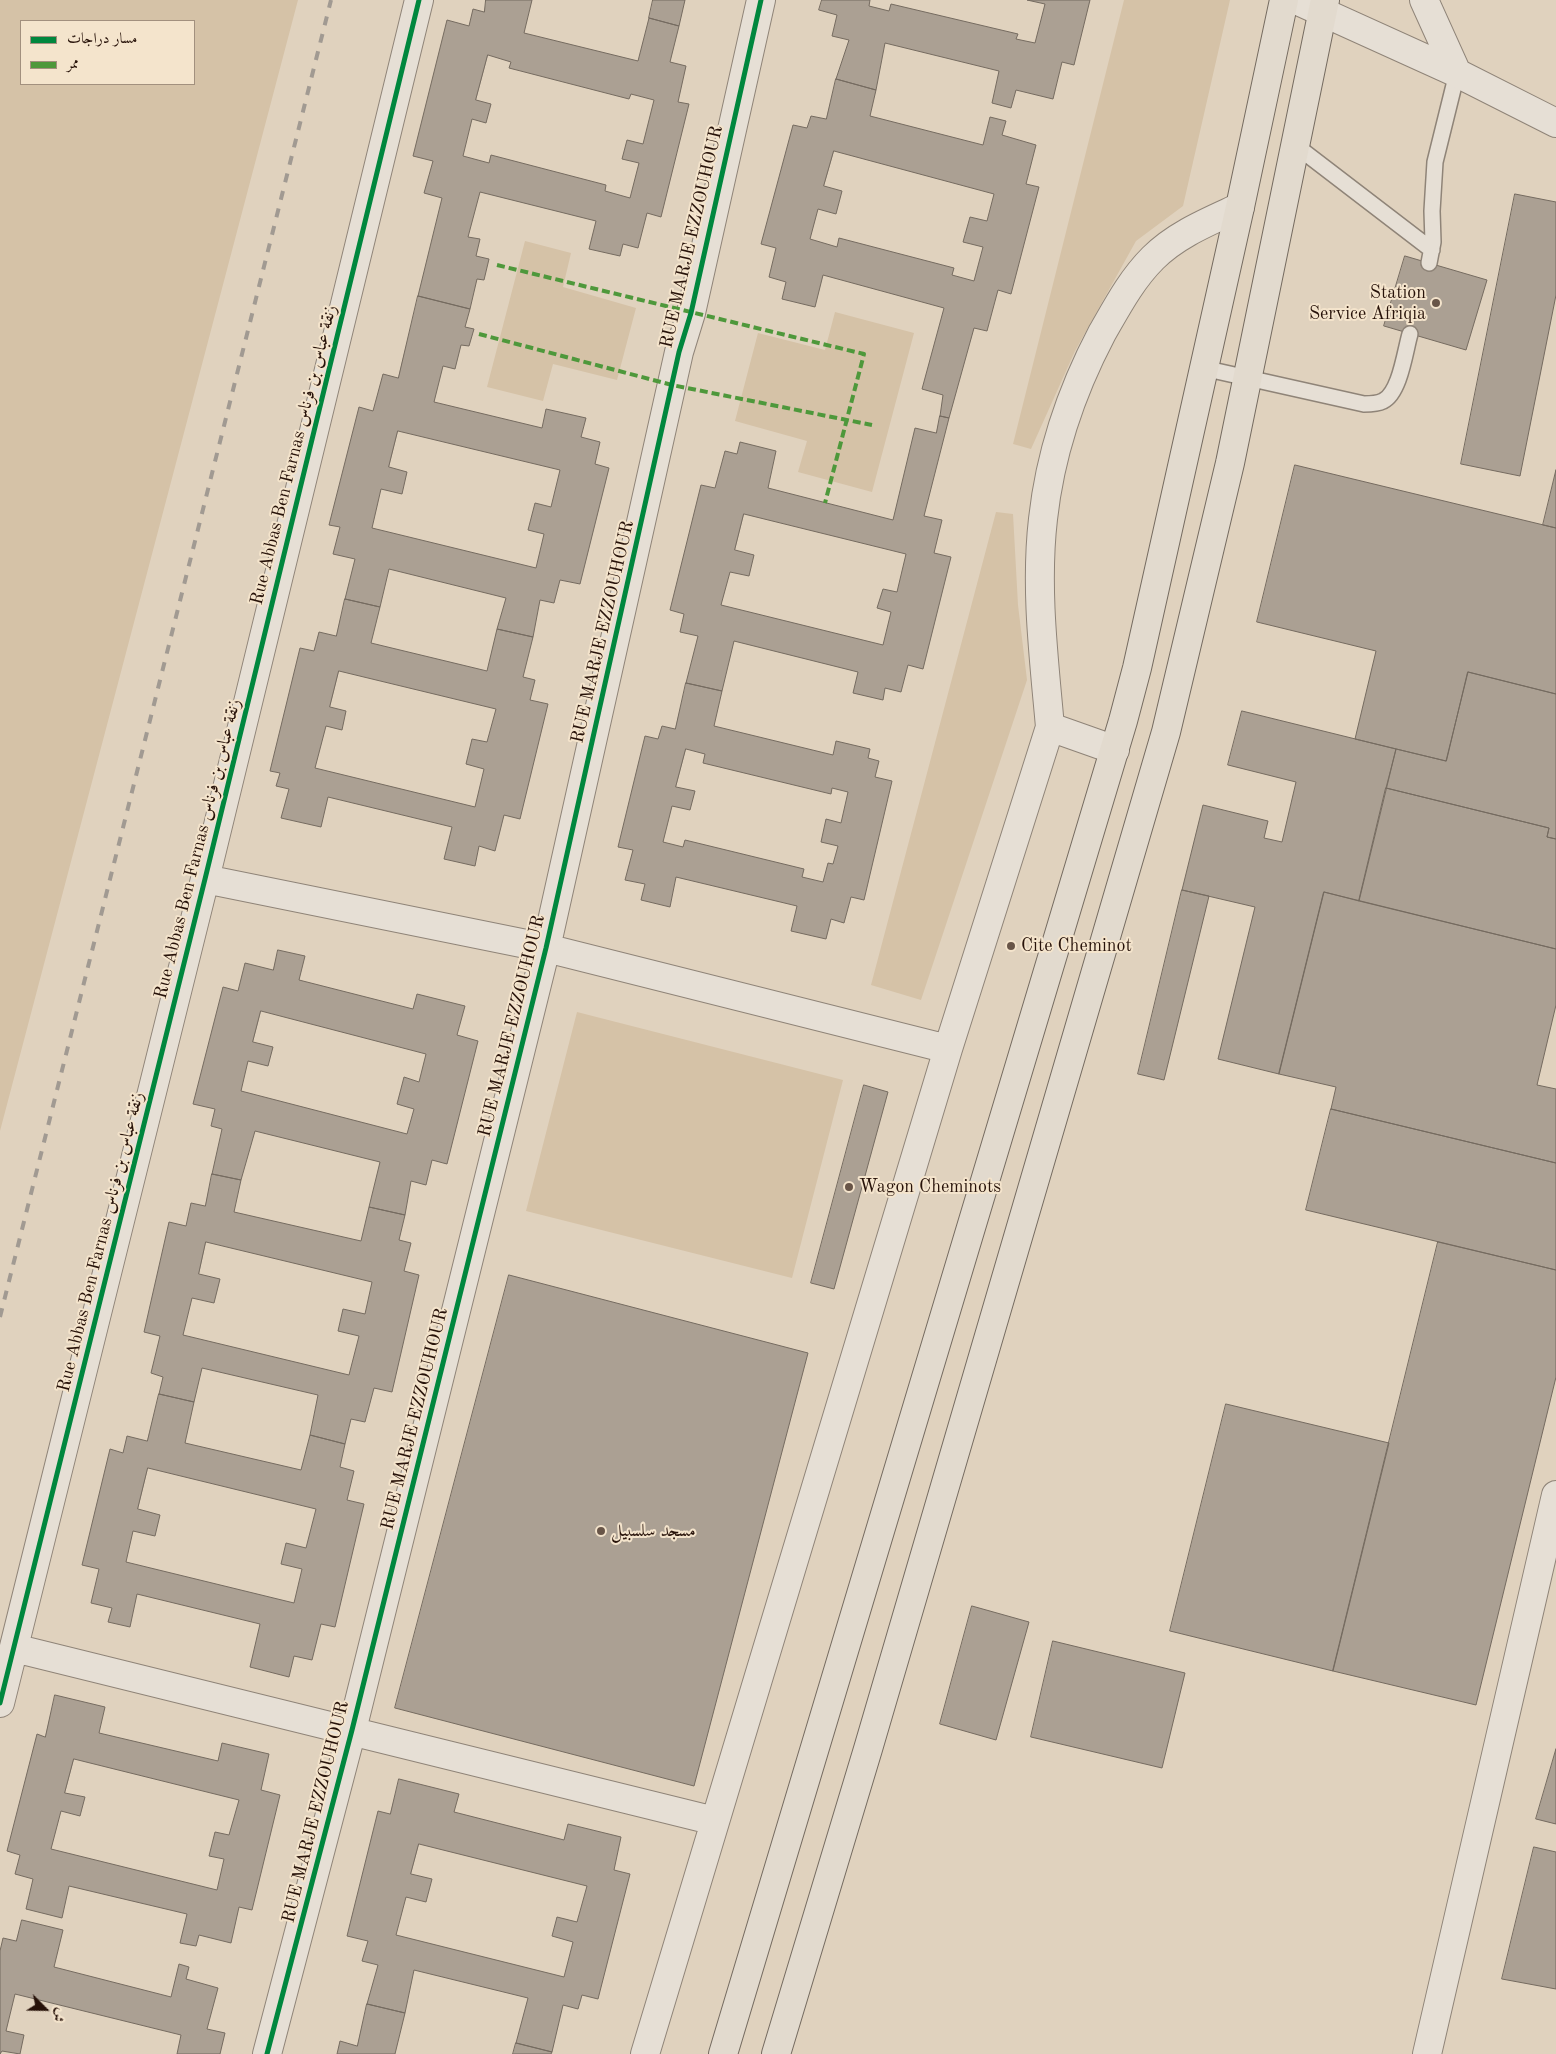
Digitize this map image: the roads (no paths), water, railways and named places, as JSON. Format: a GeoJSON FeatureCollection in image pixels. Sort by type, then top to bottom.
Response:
{"type":"FeatureCollection","features":[{"type":"Feature","properties":{"kind":"main road"},"geometry":{"type":"LineString","coordinates":[[722,2054],[1115,750],[1137,668],[1240,207],[1284,0]]}},
{"type":"Feature","properties":{"kind":"main road"},"geometry":{"type":"LineString","coordinates":[[776,2054],[871,1739],[1166,732],[1198,602],[1247,378],[1324,7]]}},
{"type":"Feature","properties":{"kind":"street","name":"Rue Abbas Ben Farnas زنقة عباس بن فرناس"},"geometry":{"type":"LineString","coordinates":[[0,1703],[205,879],[419,0]]}},
{"type":"Feature","properties":{"kind":"street","name":"RUE MARJE EZZOUHOUR"},"geometry":{"type":"LineString","coordinates":[[268,2054],[352,1730],[546,948],[679,352],[691,313],[761,0]]}},
{"type":"Feature","properties":{"kind":"street"},"geometry":{"type":"LineString","coordinates":[[1296,0],[1324,7],[1556,123]]}},
{"type":"Feature","properties":{"kind":"street"},"geometry":{"type":"LineString","coordinates":[[1424,0],[1457,73]]}},
{"type":"Feature","properties":{"kind":"street"},"geometry":{"type":"LineString","coordinates":[[645,2054],[948,1049],[1050,727],[1042,628],[1040,572],[1043,519],[1064,424],[1088,361],[1122,296],[1153,258],[1186,232],[1240,207]]}},
{"type":"Feature","properties":{"kind":"street"},"geometry":{"type":"LineString","coordinates":[[1050,727],[1115,750]]}},
{"type":"Feature","properties":{"kind":"street"},"geometry":{"type":"LineString","coordinates":[[205,879],[546,948],[948,1049]]}},
{"type":"Feature","properties":{"kind":"street"},"geometry":{"type":"LineString","coordinates":[[1427,2054],[1556,1495]]}},
{"type":"Feature","properties":{"kind":"street"},"geometry":{"type":"LineString","coordinates":[[14,1648],[715,1821]]}},
{"type":"Feature","properties":{"kind":"lane"},"geometry":{"type":"LineString","coordinates":[[1295,144],[1430,257],[1435,162],[1457,73]]}},
{"type":"Feature","properties":{"kind":"lane"},"geometry":{"type":"LineString","coordinates":[[1203,368],[1364,404],[1374,404],[1384,401],[1392,394],[1410,334]]}},
{"type":"Feature","properties":{"kind":"railway"},"geometry":{"type":"LineString","coordinates":[[0,1317],[331,0]]}},
{"type":"Feature","properties":{"kind":"place","name":"Station Service Afriqia"},"geometry":{"type":"Point","coordinates":[1436,303]}},
{"type":"Feature","properties":{"kind":"place","name":"Cite Cheminot"},"geometry":{"type":"Point","coordinates":[1011,946]}},
{"type":"Feature","properties":{"kind":"place","name":"Wagon Cheminots"},"geometry":{"type":"Point","coordinates":[849,1187]}},
{"type":"Feature","properties":{"kind":"place","name":"مسجد سلسبيل"},"geometry":{"type":"Point","coordinates":[601,1531]}}]}
